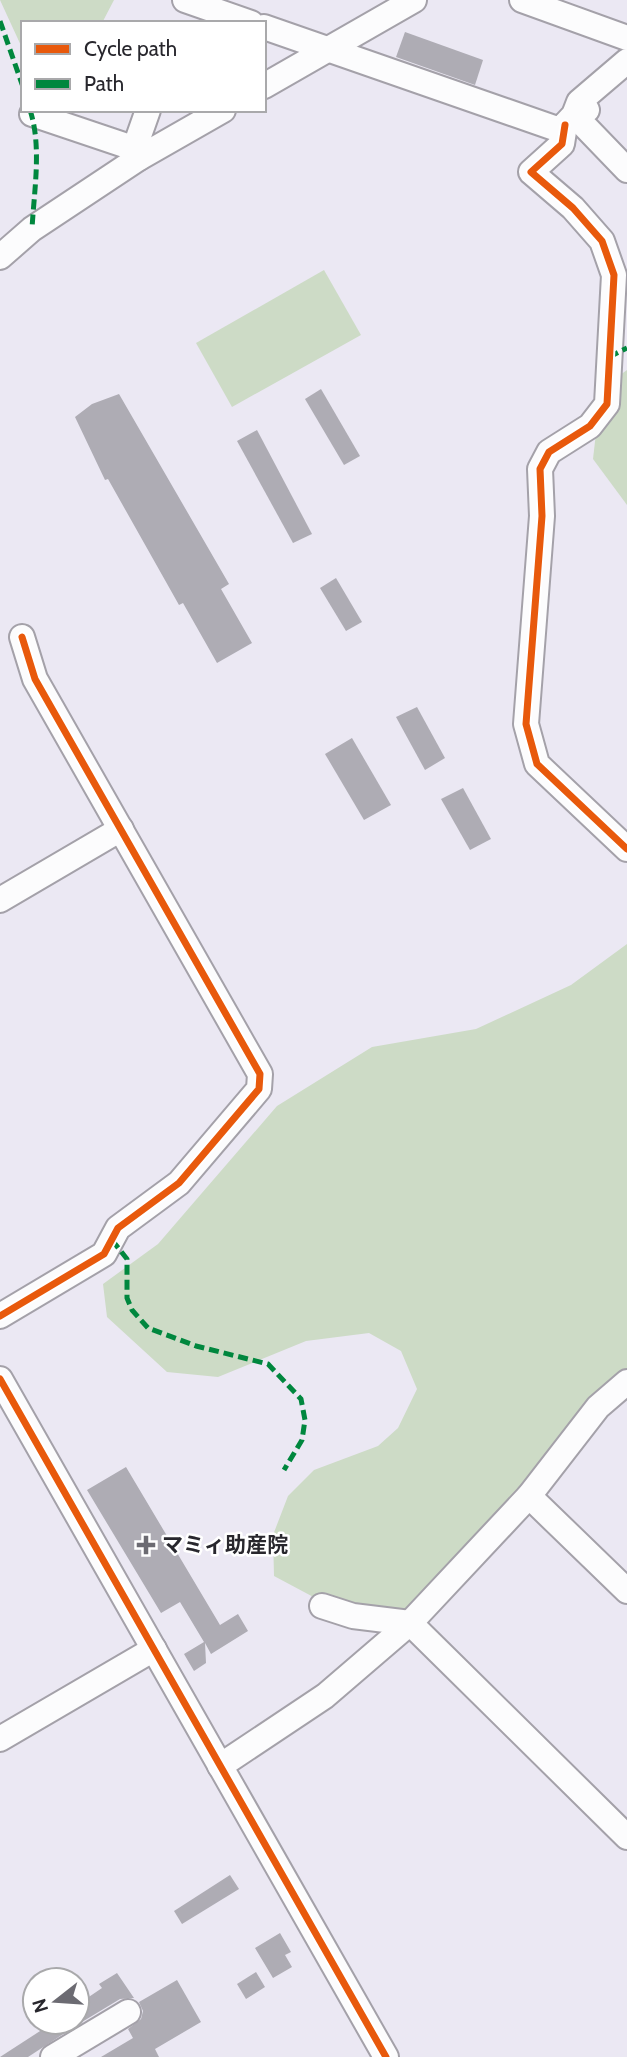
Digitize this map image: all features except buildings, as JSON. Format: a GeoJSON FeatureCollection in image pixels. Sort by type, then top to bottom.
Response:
{"type":"FeatureCollection","features":[{"type":"Feature","properties":{"kind":"street"},"geometry":{"type":"LineString","coordinates":[[180,21],[186,0],[245,21]]}},
{"type":"Feature","properties":{"kind":"street"},"geometry":{"type":"LineString","coordinates":[[266,85],[414,0]]}},
{"type":"Feature","properties":{"kind":"street"},"geometry":{"type":"LineString","coordinates":[[522,0],[627,38]]}},
{"type":"Feature","properties":{"kind":"street"},"geometry":{"type":"LineString","coordinates":[[266,28],[560,130],[569,120],[599,104],[627,81]]}},
{"type":"Feature","properties":{"kind":"street"},"geometry":{"type":"LineString","coordinates":[[627,61],[579,102],[569,120],[562,144],[531,172],[573,208],[602,241],[614,275],[607,404],[590,426],[550,452],[540,469],[542,516],[526,724],[537,764],[627,849]]}},
{"type":"Feature","properties":{"kind":"street"},"geometry":{"type":"LineString","coordinates":[[138,153],[148,112]]}},
{"type":"Feature","properties":{"kind":"street"},"geometry":{"type":"LineString","coordinates":[[0,257],[32,229],[138,153],[219,112]]}},
{"type":"Feature","properties":{"kind":"street"},"geometry":{"type":"LineString","coordinates":[[32,114],[138,153]]}},
{"type":"Feature","properties":{"kind":"street"},"geometry":{"type":"LineString","coordinates":[[569,120],[627,170]]}},
{"type":"Feature","properties":{"kind":"street"},"geometry":{"type":"LineString","coordinates":[[0,1315],[104,1254],[118,1228],[179,1183],[259,1088],[260,1074],[35,679],[22,637]]}},
{"type":"Feature","properties":{"kind":"street"},"geometry":{"type":"LineString","coordinates":[[0,900],[121,829]]}},
{"type":"Feature","properties":{"kind":"street"},"geometry":{"type":"LineString","coordinates":[[0,1378],[386,2057]]}},
{"type":"Feature","properties":{"kind":"street"},"geometry":{"type":"LineString","coordinates":[[220,1766],[325,1696],[410,1623],[528,1496],[598,1407],[627,1382]]}},
{"type":"Feature","properties":{"kind":"street"},"geometry":{"type":"LineString","coordinates":[[528,1496],[627,1591]]}},
{"type":"Feature","properties":{"kind":"street"},"geometry":{"type":"LineString","coordinates":[[322,1606],[353,1616],[410,1623],[627,1837]]}},
{"type":"Feature","properties":{"kind":"street"},"geometry":{"type":"LineString","coordinates":[[0,1739],[154,1649]]}},
{"type":"Feature","properties":{"kind":"street"},"geometry":{"type":"LineString","coordinates":[[53,2057],[128,2011]]}},
{"type":"Feature","properties":{"kind":"green space"},"geometry":{"type":"Polygon","coordinates":[[[0,0],[114,0],[103,21],[21,21],[21,46],[0,0]]]}},
{"type":"Feature","properties":{"kind":"green space"},"geometry":{"type":"Polygon","coordinates":[[[324,270],[361,335],[232,407],[196,343],[324,270]]]}},
{"type":"Feature","properties":{"kind":"green space"},"geometry":{"type":"Polygon","coordinates":[[[627,370],[627,505],[593,459],[601,389],[627,370]]]}},
{"type":"Feature","properties":{"kind":"green space"},"geometry":{"type":"Polygon","coordinates":[[[627,944],[627,1376],[413,1612],[319,1600],[274,1576],[273,1535],[288,1496],[314,1470],[378,1446],[398,1428],[417,1389],[401,1351],[369,1333],[306,1341],[218,1377],[167,1372],[107,1317],[103,1284],[158,1244],[277,1106],[372,1047],[476,1029],[571,985],[627,944]]]}},
{"type":"Feature","properties":{"kind":"marked path"},"geometry":{"type":"LineString","coordinates":[[0,21],[21,81]]}},
{"type":"Feature","properties":{"kind":"marked path"},"geometry":{"type":"LineString","coordinates":[[31,112],[36,138],[32,229]]}},
{"type":"Feature","properties":{"kind":"marked path"},"geometry":{"type":"LineString","coordinates":[[609,357],[627,348]]}},
{"type":"Feature","properties":{"kind":"marked path"},"geometry":{"type":"LineString","coordinates":[[112,1240],[127,1259],[127,1298],[132,1310],[148,1328],[196,1346],[268,1364],[301,1399],[305,1420],[302,1440],[284,1470]]}},
{"type":"Feature","properties":{"kind":"cycle path"},"geometry":{"type":"LineString","coordinates":[[565,125],[562,144],[531,172],[573,208],[602,241],[614,275],[607,404],[590,426],[549,452],[540,469],[542,516],[526,724],[537,764],[627,849]]}},
{"type":"Feature","properties":{"kind":"cycle path"},"geometry":{"type":"LineString","coordinates":[[0,1316],[104,1254],[118,1228],[179,1183],[259,1089],[260,1074],[35,679],[22,637]]}},
{"type":"Feature","properties":{"kind":"cycle path"},"geometry":{"type":"LineString","coordinates":[[0,1379],[386,2057]]}},
{"type":"Feature","properties":{"kind":"place","name":"マミィ助産院"},"geometry":{"type":"Point","coordinates":[146,1545]}}]}
